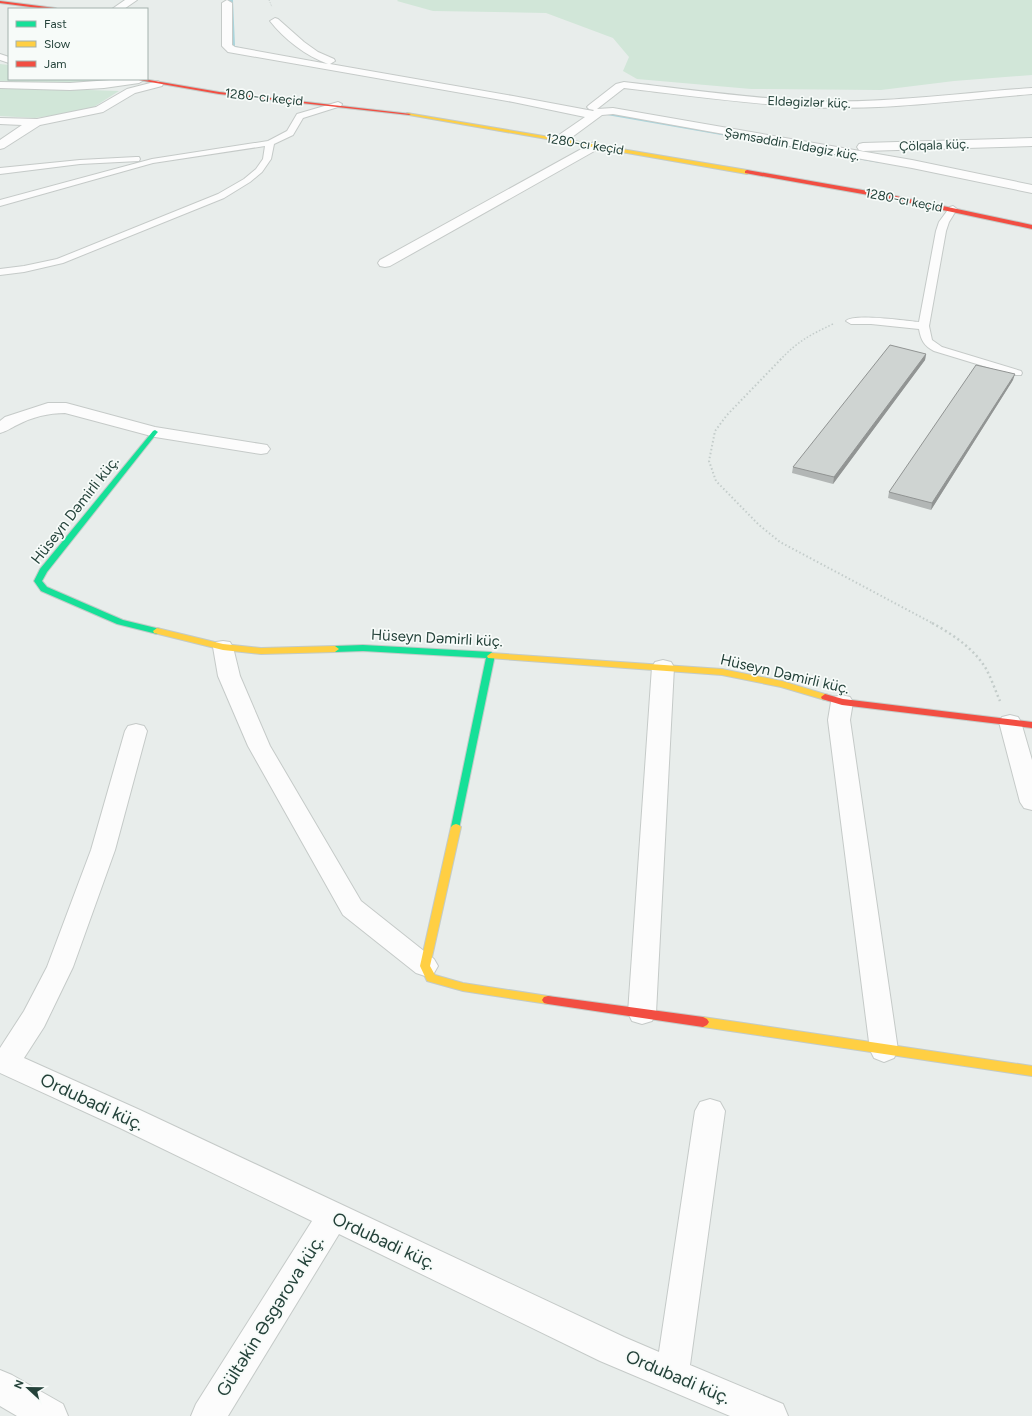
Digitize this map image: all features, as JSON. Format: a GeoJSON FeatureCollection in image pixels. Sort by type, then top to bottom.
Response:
{"type":"FeatureCollection","features":[{"type":"Feature","properties":{"kind":"street"},"geometry":{"type":"LineString","coordinates":[[120,8],[132,0]]}},
{"type":"Feature","properties":{"kind":"street"},"geometry":{"type":"LineString","coordinates":[[0,2],[47,8]]}},
{"type":"Feature","properties":{"kind":"street"},"geometry":{"type":"LineString","coordinates":[[227,3],[227,46],[232,50],[597,111]]}},
{"type":"Feature","properties":{"kind":"street"},"geometry":{"type":"LineString","coordinates":[[275,21],[313,54],[333,62],[597,111]]}},
{"type":"Feature","properties":{"kind":"street"},"geometry":{"type":"LineString","coordinates":[[0,85],[79,87],[100,86],[137,80]]}},
{"type":"Feature","properties":{"kind":"street","name":"1280-cı keçid"},"geometry":{"type":"LineString","coordinates":[[137,80],[218,93],[338,104],[394,111],[730,168],[952,209],[1032,227]]}},
{"type":"Feature","properties":{"kind":"street"},"geometry":{"type":"LineString","coordinates":[[0,120],[37,122],[99,110],[131,91],[158,84]]}},
{"type":"Feature","properties":{"kind":"street","name":"Eldəgizlər küç."},"geometry":{"type":"LineString","coordinates":[[597,111],[620,86],[624,85],[757,100],[809,104],[878,103],[1032,91]]}},
{"type":"Feature","properties":{"kind":"street"},"geometry":{"type":"LineString","coordinates":[[560,140],[597,111]]}},
{"type":"Feature","properties":{"kind":"street","name":"Şəmsəddin Eldəgiz küç."},"geometry":{"type":"LineString","coordinates":[[597,111],[625,113],[939,170],[1032,189]]}},
{"type":"Feature","properties":{"kind":"street"},"geometry":{"type":"LineString","coordinates":[[0,145],[5,138],[37,122]]}},
{"type":"Feature","properties":{"kind":"street","name":"Çölqala küç."},"geometry":{"type":"LineString","coordinates":[[837,152],[849,148],[862,147],[1032,142]]}},
{"type":"Feature","properties":{"kind":"street"},"geometry":{"type":"LineString","coordinates":[[385,263],[594,146]]}},
{"type":"Feature","properties":{"kind":"street"},"geometry":{"type":"LineString","coordinates":[[0,428],[11,421],[48,408],[66,408],[155,432],[261,449]]}},
{"type":"Feature","properties":{"kind":"street","name":"Hüseyn Dəmirli küç."},"geometry":{"type":"LineString","coordinates":[[155,432],[43,571],[38,581],[44,589],[120,622],[223,647],[261,651],[363,648],[492,655],[722,672],[782,684],[842,702],[1032,725]]}},
{"type":"Feature","properties":{"kind":"street"},"geometry":{"type":"LineString","coordinates":[[223,647],[229,676],[259,746],[352,908],[425,966],[431,978],[463,987],[1032,1071]]}},
{"type":"Feature","properties":{"kind":"street"},"geometry":{"type":"LineString","coordinates":[[425,966],[461,806],[492,655]]}},
{"type":"Feature","properties":{"kind":"street"},"geometry":{"type":"LineString","coordinates":[[642,1014],[663,667]]}},
{"type":"Feature","properties":{"kind":"street"},"geometry":{"type":"LineString","coordinates":[[842,702],[839,720],[884,1050]]}},
{"type":"Feature","properties":{"kind":"street"},"geometry":{"type":"LineString","coordinates":[[1010,722],[1032,802]]}},
{"type":"Feature","properties":{"kind":"street"},"geometry":{"type":"LineString","coordinates":[[3,1061],[34,1019],[60,967],[103,850],[136,731]]}},
{"type":"Feature","properties":{"kind":"street","name":"Ordubadi küç."},"geometry":{"type":"LineString","coordinates":[[3,1061],[130,1119],[332,1217],[612,1349],[771,1416]]}},
{"type":"Feature","properties":{"kind":"street"},"geometry":{"type":"LineString","coordinates":[[672,1375],[710,1111]]}},
{"type":"Feature","properties":{"kind":"street","name":"Gültəkin Əsgərova küç."},"geometry":{"type":"LineString","coordinates":[[208,1416],[332,1217]]}},
{"type":"Feature","properties":{"kind":"street"},"geometry":{"type":"LineString","coordinates":[[0,1387],[51,1416]]}},
{"type":"Feature","properties":{"kind":"lane"},"geometry":{"type":"LineString","coordinates":[[0,272],[24,269],[60,261],[221,196],[239,186],[255,173],[267,159],[272,141],[290,132],[300,116],[338,104]]}},
{"type":"Feature","properties":{"kind":"lane"},"geometry":{"type":"LineString","coordinates":[[0,202],[124,168],[170,158],[237,147],[270,144]]}},
{"type":"Feature","properties":{"kind":"lane"},"geometry":{"type":"LineString","coordinates":[[0,171],[80,162],[170,158]]}},
{"type":"Feature","properties":{"kind":"lane"},"geometry":{"type":"LineString","coordinates":[[952,209],[944,222],[941,231],[924,326],[925,338],[928,344],[938,349],[1017,373]]}},
{"type":"Feature","properties":{"kind":"lane"},"geometry":{"type":"LineString","coordinates":[[851,321],[871,321],[924,326]]}},
{"type":"Feature","properties":{"kind":"path"},"geometry":{"type":"LineString","coordinates":[[851,321],[834,324],[804,338],[794,345],[727,415],[715,432],[709,461],[716,481],[759,525],[780,542],[946,632],[971,649],[985,667],[1010,722]]}},
{"type":"Feature","properties":{"kind":"green space"},"geometry":{"type":"Polygon","coordinates":[[[1032,0],[1032,75],[954,81],[881,90],[751,89],[637,79],[623,71],[629,57],[613,38],[546,13],[433,11],[397,1],[1032,0]]]}},
{"type":"Feature","properties":{"kind":"green space"},"geometry":{"type":"Polygon","coordinates":[[[0,64],[8,65],[8,80],[95,80],[89,90],[119,91],[89,110],[35,118],[0,116],[0,64]]]}},
{"type":"Feature","properties":{"kind":"building"},"geometry":{"type":"Polygon","coordinates":[[[890,345],[926,354],[834,477],[793,467],[890,345]]]}},
{"type":"Feature","properties":{"kind":"building"},"geometry":{"type":"Polygon","coordinates":[[[976,365],[1015,374],[932,503],[889,492],[976,365]]]}},
{"type":"Feature","properties":{"kind":"waterway"},"geometry":{"type":"LineString","coordinates":[[231,0],[233,47],[242,49]]}},
{"type":"Feature","properties":{"kind":"waterway"},"geometry":{"type":"LineString","coordinates":[[608,114],[880,162]]}},
{"type":"Feature","properties":{"kind":"traffic: fast"},"geometry":{"type":"LineString","coordinates":[[155,432],[43,571],[38,581],[44,589],[120,622],[157,631]]}},
{"type":"Feature","properties":{"kind":"traffic: fast"},"geometry":{"type":"LineString","coordinates":[[335,649],[363,648],[491,656]]}},
{"type":"Feature","properties":{"kind":"traffic: fast"},"geometry":{"type":"LineString","coordinates":[[456,827],[491,655]]}},
{"type":"Feature","properties":{"kind":"traffic: slow"},"geometry":{"type":"LineString","coordinates":[[409,114],[747,172]]}},
{"type":"Feature","properties":{"kind":"traffic: slow"},"geometry":{"type":"LineString","coordinates":[[157,631],[223,647],[261,651],[335,649]]}},
{"type":"Feature","properties":{"kind":"traffic: slow"},"geometry":{"type":"LineString","coordinates":[[491,656],[722,672],[782,684],[825,697]]}},
{"type":"Feature","properties":{"kind":"traffic: slow"},"geometry":{"type":"LineString","coordinates":[[456,827],[425,966],[431,978],[463,987],[548,1000]]}},
{"type":"Feature","properties":{"kind":"traffic: slow"},"geometry":{"type":"LineString","coordinates":[[703,1022],[1032,1071]]}},
{"type":"Feature","properties":{"kind":"traffic: jam"},"geometry":{"type":"LineString","coordinates":[[0,2],[47,8]]}},
{"type":"Feature","properties":{"kind":"traffic: jam"},"geometry":{"type":"LineString","coordinates":[[141,80],[219,93],[409,114]]}},
{"type":"Feature","properties":{"kind":"traffic: jam"},"geometry":{"type":"LineString","coordinates":[[747,172],[891,197],[1032,227]]}},
{"type":"Feature","properties":{"kind":"traffic: jam"},"geometry":{"type":"LineString","coordinates":[[825,697],[842,702],[1032,725]]}},
{"type":"Feature","properties":{"kind":"traffic: jam"},"geometry":{"type":"LineString","coordinates":[[548,1000],[703,1022]]}}]}
